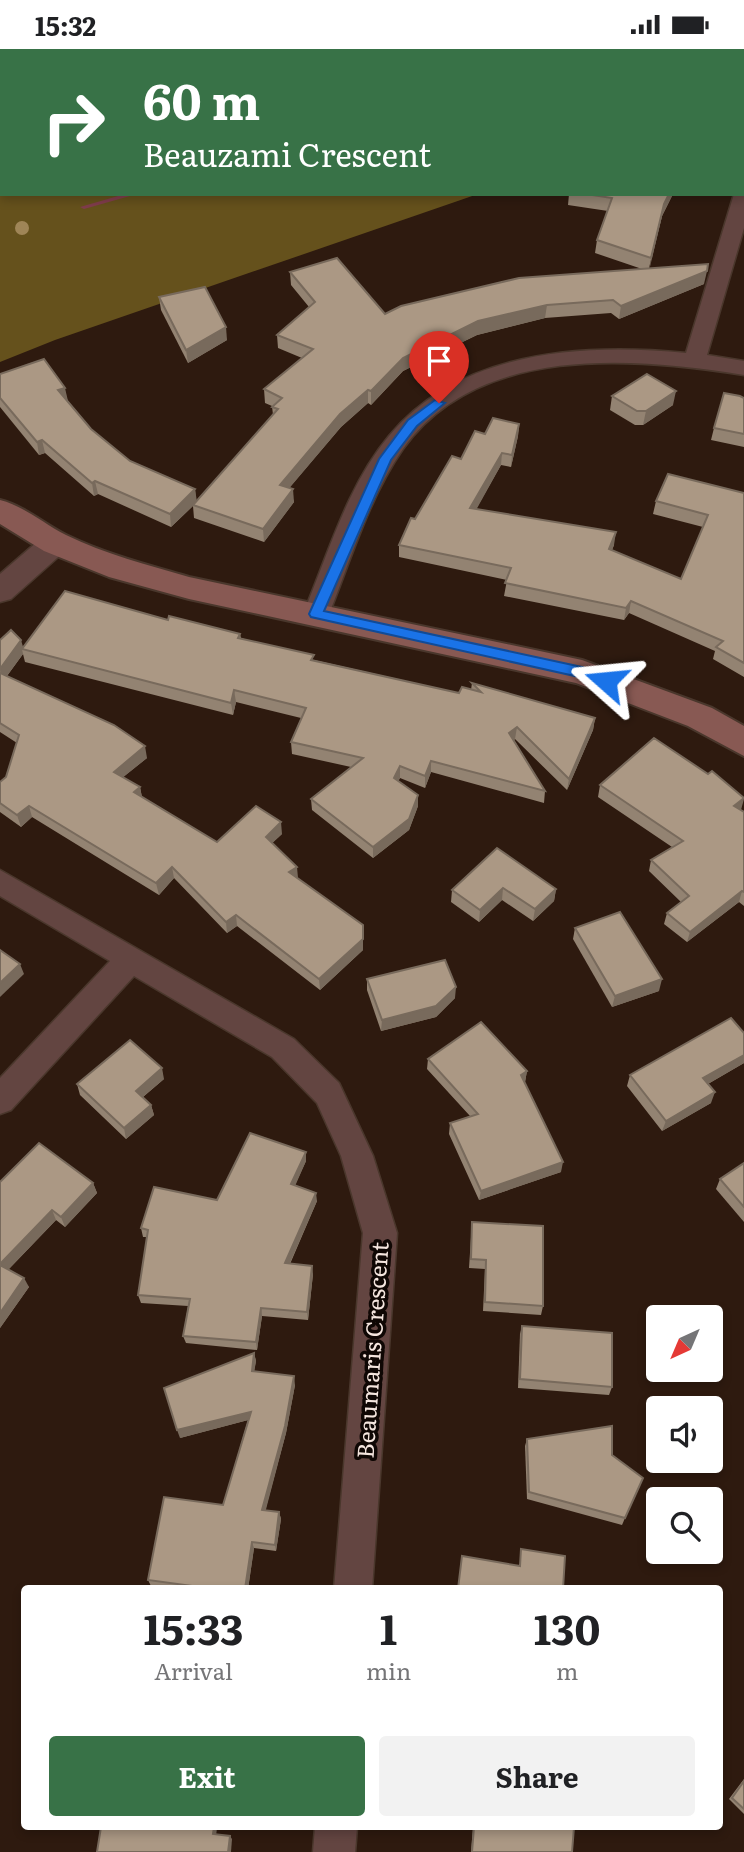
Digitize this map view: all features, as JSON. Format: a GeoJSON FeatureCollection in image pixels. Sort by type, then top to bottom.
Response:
{"type":"FeatureCollection","features":[{"type":"Feature","properties":{"kind":"main road"},"geometry":{"type":"LineString","coordinates":[[0,510],[55,543],[121,569],[166,582],[582,672],[700,717],[744,743]]}},
{"type":"Feature","properties":{"kind":"street"},"geometry":{"type":"LineString","coordinates":[[695,359],[743,196]]}},
{"type":"Feature","properties":{"kind":"street"},"geometry":{"type":"LineString","coordinates":[[316,614],[385,459],[413,423],[439,403],[500,373],[545,361],[592,354],[695,359],[744,368]]}},
{"type":"Feature","properties":{"kind":"street"},"geometry":{"type":"LineString","coordinates":[[0,591],[55,543]]}},
{"type":"Feature","properties":{"kind":"street","name":"Beaumaris Crescent"},"geometry":{"type":"LineString","coordinates":[[0,882],[283,1048],[328,1093],[357,1156],[380,1233],[353,1585]]}},
{"type":"Feature","properties":{"kind":"street"},"geometry":{"type":"LineString","coordinates":[[0,1100],[130,960]]}},
{"type":"Feature","properties":{"kind":"street"},"geometry":{"type":"LineString","coordinates":[[334,1852],[335,1830]]}},
{"type":"Feature","properties":{"kind":"shaded area"},"geometry":{"type":"Polygon","coordinates":[[[0,196],[472,196],[55,340],[0,362],[0,196]]]}},
{"type":"Feature","properties":{"kind":"building"},"geometry":{"type":"Polygon","coordinates":[[[599,196],[668,196],[651,258],[597,240],[612,198],[599,196]]]}},
{"type":"Feature","properties":{"kind":"building"},"geometry":{"type":"Polygon","coordinates":[[[337,258],[385,314],[401,306],[519,278],[708,264],[707,271],[621,306],[613,300],[547,305],[478,321],[403,358],[371,391],[368,390],[340,414],[280,485],[293,489],[263,529],[193,505],[278,409],[272,407],[282,398],[264,389],[313,349],[277,335],[315,302],[290,272],[337,258]]]}},
{"type":"Feature","properties":{"kind":"building"},"geometry":{"type":"Polygon","coordinates":[[[205,287],[226,327],[186,350],[159,297],[205,287]]]}},
{"type":"Feature","properties":{"kind":"building"},"geometry":{"type":"Polygon","coordinates":[[[44,359],[65,388],[58,390],[91,429],[130,461],[195,489],[170,514],[95,481],[92,483],[42,440],[37,442],[0,398],[0,374],[44,359]]]}},
{"type":"Feature","properties":{"kind":"building"},"geometry":{"type":"Polygon","coordinates":[[[647,374],[676,391],[646,411],[637,411],[612,396],[647,374]]]}},
{"type":"Feature","properties":{"kind":"building"},"geometry":{"type":"Polygon","coordinates":[[[724,393],[744,398],[744,434],[714,428],[724,393]]]}},
{"type":"Feature","properties":{"kind":"building"},"geometry":{"type":"Polygon","coordinates":[[[493,418],[519,424],[512,455],[502,453],[470,508],[616,532],[609,549],[681,579],[708,515],[656,501],[668,474],[744,493],[744,663],[716,647],[723,641],[631,601],[626,608],[505,583],[511,568],[399,545],[411,518],[415,519],[452,456],[461,459],[475,431],[485,434],[493,418]]]}},
{"type":"Feature","properties":{"kind":"building"},"geometry":{"type":"Polygon","coordinates":[[[65,591],[168,620],[169,616],[240,634],[238,638],[314,655],[311,660],[459,693],[462,687],[481,692],[472,683],[595,718],[569,779],[517,727],[509,733],[545,791],[431,761],[425,776],[400,766],[394,778],[418,795],[409,819],[373,847],[311,799],[363,758],[291,742],[306,708],[234,690],[231,703],[22,649],[65,591]]]}},
{"type":"Feature","properties":{"kind":"building"},"geometry":{"type":"Polygon","coordinates":[[[11,630],[21,640],[0,669],[0,640],[11,630]]]}},
{"type":"Feature","properties":{"kind":"building"},"geometry":{"type":"Polygon","coordinates":[[[0,673],[114,725],[145,746],[114,772],[140,787],[134,792],[217,842],[256,806],[281,822],[266,837],[297,867],[289,872],[363,925],[363,939],[319,979],[236,915],[226,922],[172,867],[156,883],[29,806],[17,815],[0,803],[0,782],[6,777],[19,735],[0,723],[0,673]]]}},
{"type":"Feature","properties":{"kind":"building"},"geometry":{"type":"Polygon","coordinates":[[[654,738],[708,774],[712,771],[744,798],[734,806],[744,812],[744,892],[690,932],[667,913],[689,896],[651,860],[683,841],[600,785],[654,738]]]}},
{"type":"Feature","properties":{"kind":"building"},"geometry":{"type":"Polygon","coordinates":[[[497,848],[556,889],[535,909],[503,888],[480,910],[452,890],[497,848]]]}},
{"type":"Feature","properties":{"kind":"building"},"geometry":{"type":"Polygon","coordinates":[[[620,912],[662,979],[615,996],[575,928],[620,912]]]}},
{"type":"Feature","properties":{"kind":"building"},"geometry":{"type":"Polygon","coordinates":[[[0,950],[20,964],[0,983],[0,950]]]}},
{"type":"Feature","properties":{"kind":"building"},"geometry":{"type":"Polygon","coordinates":[[[445,960],[456,987],[436,1006],[382,1020],[367,979],[445,960]]]}},
{"type":"Feature","properties":{"kind":"building"},"geometry":{"type":"Polygon","coordinates":[[[731,1018],[744,1033],[744,1055],[703,1078],[715,1092],[666,1121],[630,1075],[731,1018]]]}},
{"type":"Feature","properties":{"kind":"building"},"geometry":{"type":"Polygon","coordinates":[[[481,1022],[527,1071],[521,1075],[563,1162],[481,1191],[450,1123],[478,1114],[428,1059],[481,1022]]]}},
{"type":"Feature","properties":{"kind":"building"},"geometry":{"type":"Polygon","coordinates":[[[130,1040],[162,1068],[136,1091],[151,1105],[124,1128],[77,1084],[130,1040]]]}},
{"type":"Feature","properties":{"kind":"building"},"geometry":{"type":"Polygon","coordinates":[[[250,1133],[306,1152],[291,1184],[316,1193],[285,1263],[312,1266],[307,1312],[261,1308],[256,1342],[183,1336],[190,1299],[138,1295],[148,1230],[141,1228],[154,1187],[217,1200],[250,1133]]]}},
{"type":"Feature","properties":{"kind":"building"},"geometry":{"type":"Polygon","coordinates":[[[39,1143],[93,1183],[61,1217],[52,1210],[0,1264],[0,1182],[39,1143]]]}},
{"type":"Feature","properties":{"kind":"building"},"geometry":{"type":"Polygon","coordinates":[[[744,1163],[744,1207],[720,1179],[744,1163]]]}},
{"type":"Feature","properties":{"kind":"building"},"geometry":{"type":"Polygon","coordinates":[[[472,1222],[543,1226],[543,1306],[485,1302],[486,1260],[471,1259],[472,1222]]]}},
{"type":"Feature","properties":{"kind":"building"},"geometry":{"type":"Polygon","coordinates":[[[0,1265],[24,1278],[0,1313],[0,1265]]]}},
{"type":"Feature","properties":{"kind":"building"},"geometry":{"type":"Polygon","coordinates":[[[522,1326],[612,1333],[612,1387],[520,1379],[522,1326]]]}},
{"type":"Feature","properties":{"kind":"building"},"geometry":{"type":"Polygon","coordinates":[[[254,1353],[252,1371],[294,1376],[285,1426],[262,1510],[279,1512],[275,1545],[252,1542],[246,1585],[185,1585],[148,1580],[164,1497],[223,1505],[251,1412],[177,1430],[164,1388],[254,1353]]]}},
{"type":"Feature","properties":{"kind":"building"},"geometry":{"type":"Polygon","coordinates":[[[612,1426],[612,1455],[643,1478],[625,1518],[529,1492],[527,1439],[612,1426]]]}},
{"type":"Feature","properties":{"kind":"building"},"geometry":{"type":"Polygon","coordinates":[[[521,1549],[565,1556],[563,1585],[458,1585],[462,1556],[520,1566],[521,1549]]]}},
{"type":"Feature","properties":{"kind":"building"},"geometry":{"type":"Polygon","coordinates":[[[744,1781],[744,1809],[732,1798],[744,1781]]]}},
{"type":"Feature","properties":{"kind":"building"},"geometry":{"type":"Polygon","coordinates":[[[101,1830],[214,1830],[213,1834],[230,1836],[228,1852],[97,1852],[101,1830]]]}},
{"type":"Feature","properties":{"kind":"building"},"geometry":{"type":"Polygon","coordinates":[[[474,1830],[574,1830],[572,1852],[472,1852],[474,1830]]]}},
{"type":"Feature","properties":{"kind":"waterway"},"geometry":{"type":"LineString","coordinates":[[84,207],[126,196]]}},
{"type":"Feature","properties":{"kind":"route"},"geometry":{"type":"LineString","coordinates":[[439,403],[413,423],[385,459],[316,614],[582,672],[606,681]]}}]}
